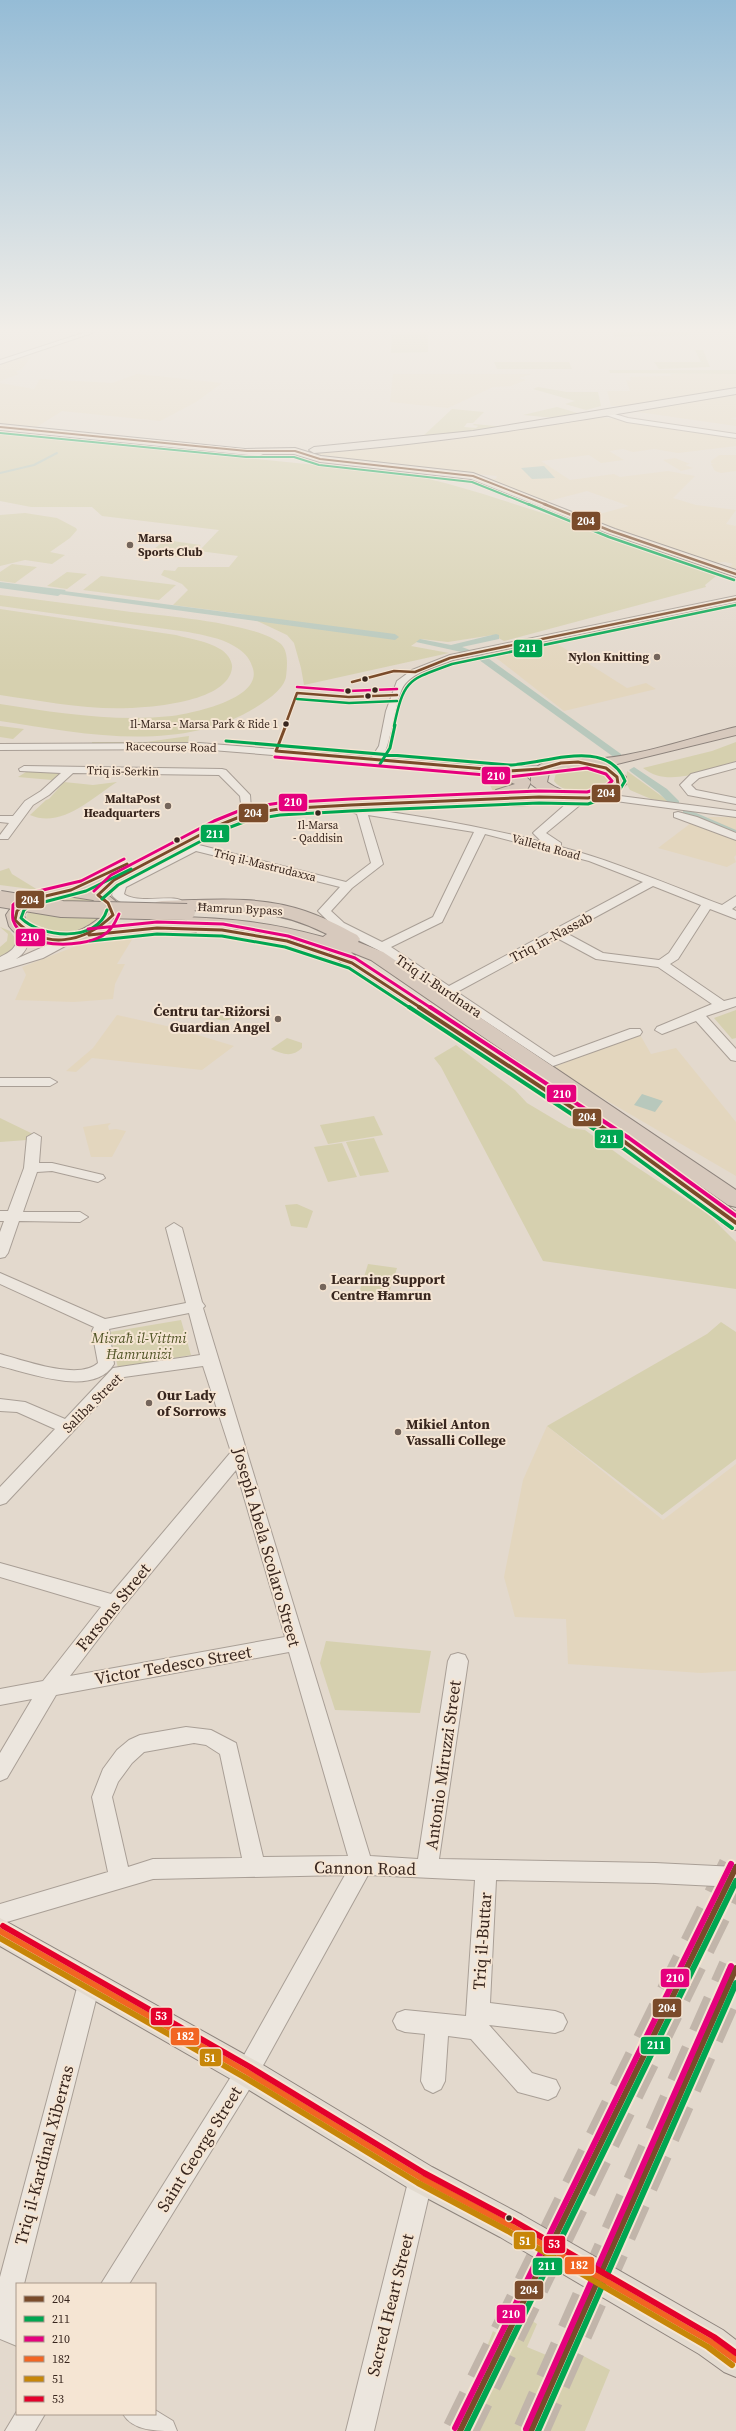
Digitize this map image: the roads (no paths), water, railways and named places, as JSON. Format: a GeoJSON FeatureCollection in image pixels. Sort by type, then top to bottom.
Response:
{"type":"FeatureCollection","features":[{"type":"Feature","properties":{"kind":"highway"},"geometry":{"type":"LineString","coordinates":[[0,891],[19,895],[42,895],[68,891],[105,876],[157,849],[246,810],[264,805],[502,794],[527,791],[535,788],[540,777],[563,763],[587,763],[625,759],[736,731]]}},
{"type":"Feature","properties":{"kind":"highway"},"geometry":{"type":"LineString","coordinates":[[81,936],[109,922],[113,915],[113,908],[103,899],[114,880],[231,820],[247,814],[279,809],[356,808],[583,797],[614,789],[618,781],[619,769],[633,762],[736,736]]}},
{"type":"Feature","properties":{"kind":"highway"},"geometry":{"type":"LineString","coordinates":[[587,763],[607,768],[618,781]]}},
{"type":"Feature","properties":{"kind":"highway"},"geometry":{"type":"LineString","coordinates":[[502,771],[523,782],[521,787],[514,791],[502,794]]}},
{"type":"Feature","properties":{"kind":"highway"},"geometry":{"type":"LineString","coordinates":[[540,777],[556,794],[583,797]]}},
{"type":"Feature","properties":{"kind":"highway","name":"Ħamrun Bypass"},"geometry":{"type":"LineString","coordinates":[[68,891],[133,907],[221,905],[289,912],[321,923],[352,940],[357,956]]}},
{"type":"Feature","properties":{"kind":"highway"},"geometry":{"type":"LineString","coordinates":[[20,928],[15,920],[18,910],[27,901],[42,895]]}},
{"type":"Feature","properties":{"kind":"highway","name":"Ħamrun Bypass"},"geometry":{"type":"LineString","coordinates":[[0,899],[62,909],[181,912],[238,924],[283,931],[334,946],[357,956],[626,1144]]}},
{"type":"Feature","properties":{"kind":"highway","name":"Ħamrun Bypass"},"geometry":{"type":"LineString","coordinates":[[0,909],[60,918],[181,912]]}},
{"type":"Feature","properties":{"kind":"highway","name":"Ħamrun Bypass"},"geometry":{"type":"LineString","coordinates":[[0,920],[48,939],[136,928],[234,931],[275,937],[321,951],[357,956],[377,956],[566,1083]]}},
{"type":"Feature","properties":{"kind":"highway"},"geometry":{"type":"LineString","coordinates":[[566,1083],[704,1162],[736,1183]]}},
{"type":"Feature","properties":{"kind":"highway"},"geometry":{"type":"LineString","coordinates":[[566,1083],[736,1200]]}},
{"type":"Feature","properties":{"kind":"highway"},"geometry":{"type":"LineString","coordinates":[[626,1144],[673,1166],[736,1208]]}},
{"type":"Feature","properties":{"kind":"highway"},"geometry":{"type":"LineString","coordinates":[[626,1144],[736,1223]]}},
{"type":"Feature","properties":{"kind":"main road"},"geometry":{"type":"LineString","coordinates":[[200,446],[296,454],[335,461],[473,476],[611,531],[736,574]]}},
{"type":"Feature","properties":{"kind":"main road"},"geometry":{"type":"LineString","coordinates":[[296,454],[330,448],[350,446]]}},
{"type":"Feature","properties":{"kind":"main road"},"geometry":{"type":"LineString","coordinates":[[330,448],[312,453],[312,456],[355,463]]}},
{"type":"Feature","properties":{"kind":"main road"},"geometry":{"type":"LineString","coordinates":[[0,1931],[89,1984],[247,2072],[421,2178],[510,2226],[711,2342],[736,2360]]}},
{"type":"Feature","properties":{"kind":"street"},"geometry":{"type":"LineString","coordinates":[[375,761],[384,746],[391,711],[400,683],[415,672],[450,658],[736,600]]}},
{"type":"Feature","properties":{"kind":"street","name":"Racecourse Road"},"geometry":{"type":"LineString","coordinates":[[0,747],[225,747],[502,771],[540,777]]}},
{"type":"Feature","properties":{"kind":"street"},"geometry":{"type":"LineString","coordinates":[[225,747],[222,772],[245,795],[246,810]]}},
{"type":"Feature","properties":{"kind":"street"},"geometry":{"type":"LineString","coordinates":[[736,765],[695,776],[685,785],[692,793],[736,801]]}},
{"type":"Feature","properties":{"kind":"street","name":"Triq is-Serkin"},"geometry":{"type":"LineString","coordinates":[[24,769],[222,772]]}},
{"type":"Feature","properties":{"kind":"street"},"geometry":{"type":"LineString","coordinates":[[1,834],[17,820],[30,803],[45,793],[70,770]]}},
{"type":"Feature","properties":{"kind":"street"},"geometry":{"type":"LineString","coordinates":[[618,781],[628,793],[736,837]]}},
{"type":"Feature","properties":{"kind":"street"},"geometry":{"type":"LineString","coordinates":[[593,859],[546,840],[539,833],[554,822],[569,806],[583,797],[665,808],[736,814]]}},
{"type":"Feature","properties":{"kind":"street"},"geometry":{"type":"LineString","coordinates":[[348,886],[377,864],[356,808]]}},
{"type":"Feature","properties":{"kind":"street","name":"Valletta Road"},"geometry":{"type":"LineString","coordinates":[[356,808],[481,830],[593,859],[654,881],[725,909],[736,915]]}},
{"type":"Feature","properties":{"kind":"street"},"geometry":{"type":"LineString","coordinates":[[0,819],[17,820]]}},
{"type":"Feature","properties":{"kind":"street"},"geometry":{"type":"LineString","coordinates":[[382,947],[438,919],[481,830]]}},
{"type":"Feature","properties":{"kind":"street","name":"Triq il-Mastrudaxxa"},"geometry":{"type":"LineString","coordinates":[[181,912],[122,899],[118,895],[118,890],[121,885],[195,847],[348,886]]}},
{"type":"Feature","properties":{"kind":"street","name":"Triq in-Nassab"},"geometry":{"type":"LineString","coordinates":[[448,992],[559,934],[654,881]]}},
{"type":"Feature","properties":{"kind":"street","name":"Triq il-Burdnara"},"geometry":{"type":"LineString","coordinates":[[348,886],[324,911],[340,926],[382,947],[553,1062],[636,1032]]}},
{"type":"Feature","properties":{"kind":"street"},"geometry":{"type":"LineString","coordinates":[[725,909],[736,900]]}},
{"type":"Feature","properties":{"kind":"street"},"geometry":{"type":"LineString","coordinates":[[661,964],[674,956],[708,903]]}},
{"type":"Feature","properties":{"kind":"street"},"geometry":{"type":"LineString","coordinates":[[0,962],[11,957],[21,949],[25,940],[20,928]]}},
{"type":"Feature","properties":{"kind":"street"},"geometry":{"type":"LineString","coordinates":[[559,934],[600,956],[661,964],[722,1005]]}},
{"type":"Feature","properties":{"kind":"street"},"geometry":{"type":"LineString","coordinates":[[0,967],[21,962],[48,952],[81,936]]}},
{"type":"Feature","properties":{"kind":"street"},"geometry":{"type":"LineString","coordinates":[[0,977],[21,972],[27,968]]}},
{"type":"Feature","properties":{"kind":"street"},"geometry":{"type":"LineString","coordinates":[[662,1030],[722,1005],[736,1002]]}},
{"type":"Feature","properties":{"kind":"street"},"geometry":{"type":"LineString","coordinates":[[698,1015],[736,1057]]}},
{"type":"Feature","properties":{"kind":"street"},"geometry":{"type":"LineString","coordinates":[[0,1082],[50,1082]]}},
{"type":"Feature","properties":{"kind":"street"},"geometry":{"type":"LineString","coordinates":[[0,1253],[6,1217],[31,1168],[34,1137]]}},
{"type":"Feature","properties":{"kind":"street"},"geometry":{"type":"LineString","coordinates":[[31,1168],[52,1167],[98,1178]]}},
{"type":"Feature","properties":{"kind":"street"},"geometry":{"type":"LineString","coordinates":[[6,1217],[80,1218]]}},
{"type":"Feature","properties":{"kind":"street","name":"Joseph Abela Scolaro Street"},"geometry":{"type":"LineString","coordinates":[[174,1228],[197,1306],[209,1359],[240,1453],[362,1865]]}},
{"type":"Feature","properties":{"kind":"street"},"geometry":{"type":"LineString","coordinates":[[0,1278],[104,1324],[197,1306]]}},
{"type":"Feature","properties":{"kind":"street"},"geometry":{"type":"LineString","coordinates":[[0,1360],[63,1376],[97,1373],[106,1364],[100,1331],[104,1324]]}},
{"type":"Feature","properties":{"kind":"street","name":"Saliba Street"},"geometry":{"type":"LineString","coordinates":[[0,1498],[119,1372],[209,1359]]}},
{"type":"Feature","properties":{"kind":"street"},"geometry":{"type":"LineString","coordinates":[[0,1405],[19,1406],[67,1427]]}},
{"type":"Feature","properties":{"kind":"street","name":"Farsons Street"},"geometry":{"type":"LineString","coordinates":[[0,1772],[50,1687],[115,1603],[240,1453]]}},
{"type":"Feature","properties":{"kind":"street"},"geometry":{"type":"LineString","coordinates":[[0,1570],[115,1603]]}},
{"type":"Feature","properties":{"kind":"street","name":"Victor Tedesco Street"},"geometry":{"type":"LineString","coordinates":[[0,1697],[295,1642]]}},
{"type":"Feature","properties":{"kind":"street","name":"Antonio Miruzzi Street"},"geometry":{"type":"LineString","coordinates":[[427,1869],[458,1661]]}},
{"type":"Feature","properties":{"kind":"street"},"geometry":{"type":"LineString","coordinates":[[120,1879],[102,1797],[105,1786],[122,1759],[137,1745],[190,1734],[215,1738],[229,1749],[255,1868]]}},
{"type":"Feature","properties":{"kind":"street","name":"Cannon Road"},"geometry":{"type":"LineString","coordinates":[[0,1914],[153,1869],[362,1865],[427,1869],[736,1877]]}},
{"type":"Feature","properties":{"kind":"street","name":"Saint George Street"},"geometry":{"type":"LineString","coordinates":[[115,2283],[247,2072],[362,1865]]}},
{"type":"Feature","properties":{"kind":"street","name":"Triq il-Buttar"},"geometry":{"type":"LineString","coordinates":[[477,2020],[486,1870]]}},
{"type":"Feature","properties":{"kind":"street","name":"Triq il-Kardinal Xiberras"},"geometry":{"type":"LineString","coordinates":[[4,2326],[89,1984]]}},
{"type":"Feature","properties":{"kind":"street"},"geometry":{"type":"LineString","coordinates":[[477,2020],[526,2084],[548,2088]]}},
{"type":"Feature","properties":{"kind":"street"},"geometry":{"type":"LineString","coordinates":[[405,2021],[437,2024],[477,2020],[555,2022]]}},
{"type":"Feature","properties":{"kind":"street"},"geometry":{"type":"LineString","coordinates":[[433,2081],[437,2024]]}},
{"type":"Feature","properties":{"kind":"street","name":"Sacred Heart Street"},"geometry":{"type":"LineString","coordinates":[[360,2431],[421,2178]]}},
{"type":"Feature","properties":{"kind":"street"},"geometry":{"type":"LineString","coordinates":[[20,2431],[30,2415]]}},
{"type":"Feature","properties":{"kind":"street"},"geometry":{"type":"LineString","coordinates":[[139,2415],[163,2431]]}},
{"type":"Feature","properties":{"kind":"waterway"},"geometry":{"type":"LineString","coordinates":[[0,473],[34,465],[57,453]]}},
{"type":"Feature","properties":{"kind":"waterway"},"geometry":{"type":"LineString","coordinates":[[44,590],[395,637]]}},
{"type":"Feature","properties":{"kind":"waterway"},"geometry":{"type":"LineString","coordinates":[[454,646],[496,637]]}},
{"type":"Feature","properties":{"kind":"waterway"},"geometry":{"type":"LineString","coordinates":[[420,642],[466,650]]}},
{"type":"Feature","properties":{"kind":"waterway"},"geometry":{"type":"LineString","coordinates":[[478,655],[618,756]]}},
{"type":"Feature","properties":{"kind":"waterway"},"geometry":{"type":"LineString","coordinates":[[634,770],[663,791],[675,803]]}},
{"type":"Feature","properties":{"kind":"waterway"},"geometry":{"type":"LineString","coordinates":[[687,812],[736,834]]}},
{"type":"Feature","properties":{"kind":"tunnel"},"geometry":{"type":"LineString","coordinates":[[460,2431],[736,1867]]}},
{"type":"Feature","properties":{"kind":"tunnel"},"geometry":{"type":"LineString","coordinates":[[531,2431],[736,1968]]}},
{"type":"Feature","properties":{"kind":"place","name":"Marsa Sports Club"},"geometry":{"type":"Point","coordinates":[130,545]}},
{"type":"Feature","properties":{"kind":"place","name":"Nylon Knitting"},"geometry":{"type":"Point","coordinates":[657,657]}},
{"type":"Feature","properties":{"kind":"place","name":"Il-Marsa - Marsa Park & Ride 1"},"geometry":{"type":"Point","coordinates":[286,724]}},
{"type":"Feature","properties":{"kind":"place","name":"MaltaPost Headquarters"},"geometry":{"type":"Point","coordinates":[168,806]}},
{"type":"Feature","properties":{"kind":"place","name":"Il-Marsa - Qaddisin"},"geometry":{"type":"Point","coordinates":[318,813]}},
{"type":"Feature","properties":{"kind":"place","name":"Ċentru tar-Riżorsi Guardian Angel"},"geometry":{"type":"Point","coordinates":[278,1019]}},
{"type":"Feature","properties":{"kind":"place","name":"Learning Support Centre Ħamrun"},"geometry":{"type":"Point","coordinates":[323,1287]}},
{"type":"Feature","properties":{"kind":"place","name":"Our Lady of Sorrows"},"geometry":{"type":"Point","coordinates":[149,1403]}},
{"type":"Feature","properties":{"kind":"place","name":"Mikiel Anton Vassalli College"},"geometry":{"type":"Point","coordinates":[398,1432]}},
{"type":"Feature","properties":{"kind":"park label","name":"Misraħ il-Vittmi Ħamruniżi"},"geometry":{"type":"Point","coordinates":[139,1346]}}]}
